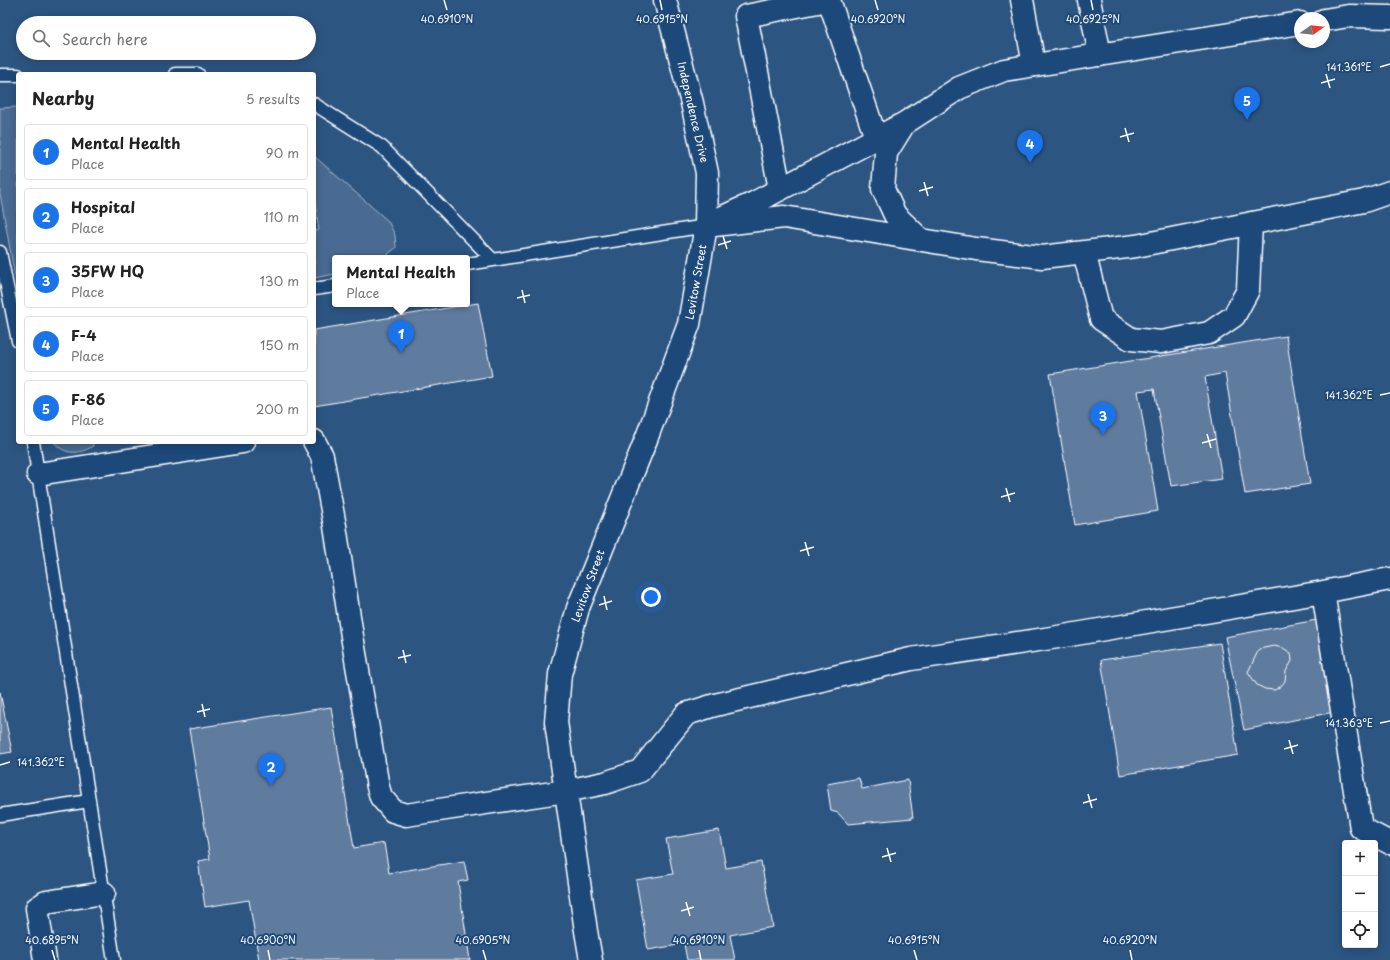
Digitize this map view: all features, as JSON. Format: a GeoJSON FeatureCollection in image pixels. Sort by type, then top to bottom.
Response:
{"type":"FeatureCollection","features":[{"type":"Feature","properties":{"kind":"street","name":"Independence Drive"},"geometry":{"type":"LineString","coordinates":[[665,0],[692,103],[707,173],[706,226]]}},
{"type":"Feature","properties":{"kind":"street"},"geometry":{"type":"LineString","coordinates":[[780,189],[746,16],[829,0],[876,138]]}},
{"type":"Feature","properties":{"kind":"street"},"geometry":{"type":"LineString","coordinates":[[1022,0],[1034,65]]}},
{"type":"Feature","properties":{"kind":"street"},"geometry":{"type":"LineString","coordinates":[[1089,0],[1100,55]]}},
{"type":"Feature","properties":{"kind":"street"},"geometry":{"type":"LineString","coordinates":[[1330,19],[1349,16],[1390,17]]}},
{"type":"Feature","properties":{"kind":"street"},"geometry":{"type":"LineString","coordinates":[[706,226],[905,123],[960,88],[1004,70],[1294,25]]}},
{"type":"Feature","properties":{"kind":"street"},"geometry":{"type":"LineString","coordinates":[[905,123],[886,152],[883,189],[895,215],[921,240]]}},
{"type":"Feature","properties":{"kind":"street"},"geometry":{"type":"LineString","coordinates":[[706,226],[784,217],[976,249],[1042,257],[1136,246],[1364,201],[1390,192]]}},
{"type":"Feature","properties":{"kind":"street"},"geometry":{"type":"LineString","coordinates":[[1084,252],[1101,319],[1131,339],[1161,342],[1209,333],[1234,316],[1248,290],[1251,223]]}},
{"type":"Feature","properties":{"kind":"street","name":"Levitow Street"},"geometry":{"type":"LineString","coordinates":[[591,960],[556,722],[560,674],[578,608],[647,437],[689,324],[706,226]]}},
{"type":"Feature","properties":{"kind":"street"},"geometry":{"type":"LineString","coordinates":[[38,474],[230,444]]}},
{"type":"Feature","properties":{"kind":"street"},"geometry":{"type":"LineString","coordinates":[[316,444],[322,456],[335,526],[372,758],[378,787],[381,796],[393,811],[406,815],[566,791],[605,783],[640,771],[686,714],[716,705],[911,659],[1058,637],[1323,592],[1390,579]]}},
{"type":"Feature","properties":{"kind":"street"},"geometry":{"type":"LineString","coordinates":[[1323,592],[1361,828],[1390,843]]}},
{"type":"Feature","properties":{"kind":"street"},"geometry":{"type":"LineString","coordinates":[[45,960],[36,908],[46,902],[104,893]]}},
{"type":"Feature","properties":{"kind":"lane"},"geometry":{"type":"LineString","coordinates":[[0,75],[16,75]]}},
{"type":"Feature","properties":{"kind":"lane"},"geometry":{"type":"LineString","coordinates":[[316,105],[382,147],[493,260]]}},
{"type":"Feature","properties":{"kind":"lane"},"geometry":{"type":"LineString","coordinates":[[470,264],[706,226]]}},
{"type":"Feature","properties":{"kind":"lane"},"geometry":{"type":"LineString","coordinates":[[0,252],[16,329]]}},
{"type":"Feature","properties":{"kind":"lane"},"geometry":{"type":"LineString","coordinates":[[316,289],[332,286]]}},
{"type":"Feature","properties":{"kind":"lane"},"geometry":{"type":"LineString","coordinates":[[34,444],[114,960]]}},
{"type":"Feature","properties":{"kind":"lane"},"geometry":{"type":"LineString","coordinates":[[0,815],[89,800]]}},
{"type":"Feature","properties":{"kind":"shaded area"},"geometry":{"type":"Polygon","coordinates":[[[16,107],[16,282],[0,194],[0,108],[16,107]]]}},
{"type":"Feature","properties":{"kind":"shaded area"},"geometry":{"type":"Polygon","coordinates":[[[316,158],[388,221],[395,235],[396,248],[388,255],[332,255],[332,275],[316,278],[316,231],[319,230],[316,210],[316,158]]]}},
{"type":"Feature","properties":{"kind":"shaded area"},"geometry":{"type":"Polygon","coordinates":[[[56,444],[92,444],[93,446],[82,451],[72,452],[56,444]]]}},
{"type":"Feature","properties":{"kind":"building"},"geometry":{"type":"Polygon","coordinates":[[[478,303],[492,376],[316,406],[316,330],[454,307],[470,307],[470,304],[478,303]]]}},
{"type":"Feature","properties":{"kind":"building"},"geometry":{"type":"Polygon","coordinates":[[[1286,336],[1310,484],[1245,494],[1225,373],[1205,377],[1222,479],[1171,486],[1154,389],[1138,391],[1158,511],[1075,525],[1050,374],[1286,336]]]}},
{"type":"Feature","properties":{"kind":"building"},"geometry":{"type":"Polygon","coordinates":[[[1322,619],[1334,712],[1244,730],[1225,637],[1322,619]]]}},
{"type":"Feature","properties":{"kind":"building"},"geometry":{"type":"Polygon","coordinates":[[[1220,643],[1238,755],[1120,775],[1101,660],[1220,643]]]}},
{"type":"Feature","properties":{"kind":"building"},"geometry":{"type":"Polygon","coordinates":[[[1274,646],[1283,648],[1291,653],[1292,661],[1286,671],[1285,681],[1275,690],[1265,689],[1257,685],[1248,672],[1259,649],[1274,646]]]}},
{"type":"Feature","properties":{"kind":"building"},"geometry":{"type":"Polygon","coordinates":[[[0,692],[12,752],[0,754],[0,692]]]}},
{"type":"Feature","properties":{"kind":"building"},"geometry":{"type":"Polygon","coordinates":[[[331,707],[354,848],[384,843],[389,873],[464,861],[468,880],[458,882],[470,960],[259,960],[249,900],[205,907],[198,861],[210,859],[189,729],[331,707]]]}},
{"type":"Feature","properties":{"kind":"building"},"geometry":{"type":"Polygon","coordinates":[[[859,778],[862,789],[908,780],[913,818],[848,824],[838,813],[831,811],[827,784],[859,778]]]}},
{"type":"Feature","properties":{"kind":"building"},"geometry":{"type":"Polygon","coordinates":[[[719,830],[726,868],[761,862],[773,927],[730,935],[735,960],[687,960],[684,944],[648,950],[636,880],[673,874],[666,839],[719,830]]]}},
{"type":"Feature","properties":{"kind":"place","name":"F-86"},"geometry":{"type":"Point","coordinates":[1247,120]}},
{"type":"Feature","properties":{"kind":"place","name":"F-4"},"geometry":{"type":"Point","coordinates":[1030,163]}},
{"type":"Feature","properties":{"kind":"place","name":"Mental Health"},"geometry":{"type":"Point","coordinates":[401,353]}},
{"type":"Feature","properties":{"kind":"place","name":"35FW HQ"},"geometry":{"type":"Point","coordinates":[1103,435]}},
{"type":"Feature","properties":{"kind":"place","name":"Hospital"},"geometry":{"type":"Point","coordinates":[271,786]}}]}
